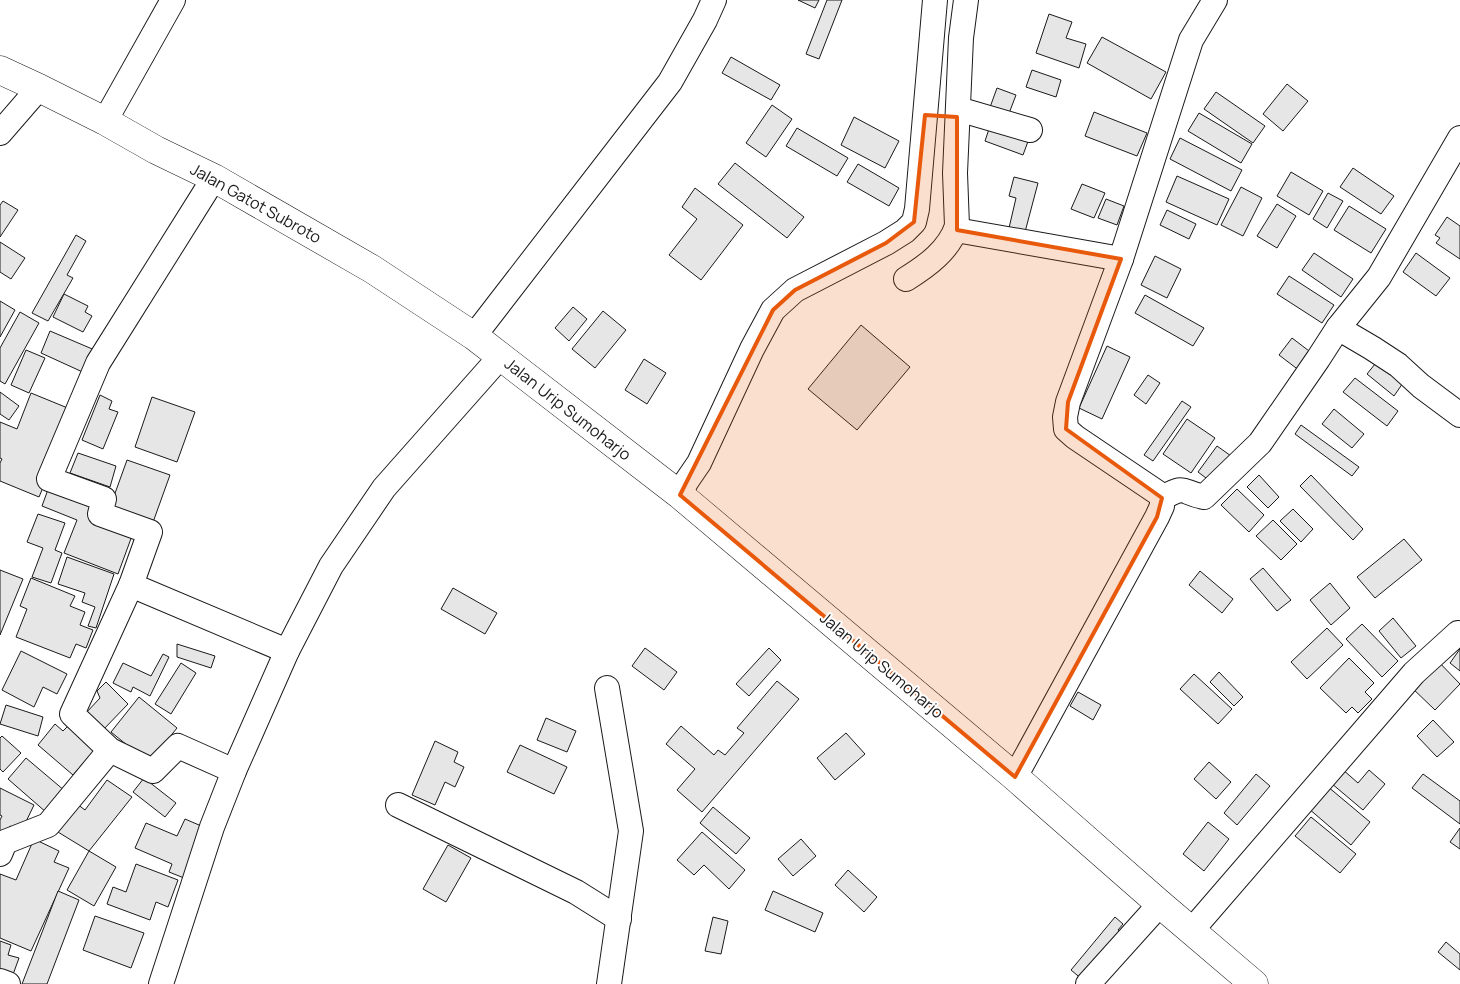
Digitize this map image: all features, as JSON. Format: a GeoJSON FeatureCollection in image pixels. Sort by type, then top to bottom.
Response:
{"type":"FeatureCollection","features":[{"type":"Feature","properties":{"kind":"main road","name":"Jalan Gatot Subroto"},"geometry":{"type":"LineString","coordinates":[[0,70],[105,121],[156,150],[214,178],[372,269],[474,336],[500,357]]}},
{"type":"Feature","properties":{"kind":"main road","name":"Jalan Urip Sumoharjo"},"geometry":{"type":"LineString","coordinates":[[500,357],[680,495],[1015,777],[1254,984]]}},
{"type":"Feature","properties":{"kind":"street"},"geometry":{"type":"LineString","coordinates":[[105,121],[173,0]]}},
{"type":"Feature","properties":{"kind":"street"},"geometry":{"type":"LineString","coordinates":[[474,336],[670,82],[705,20],[714,0]]}},
{"type":"Feature","properties":{"kind":"street"},"geometry":{"type":"LineString","coordinates":[[906,279],[921,270],[933,259],[947,245],[956,230],[957,207],[945,114],[936,0]]}},
{"type":"Feature","properties":{"kind":"street"},"geometry":{"type":"LineString","coordinates":[[680,495],[698,463],[752,349],[773,310],[795,290],[886,243],[905,231],[914,222],[945,114],[962,38],[966,0]]}},
{"type":"Feature","properties":{"kind":"street"},"geometry":{"type":"LineString","coordinates":[[1015,777],[1162,506],[1162,498],[1158,493],[1066,429],[1065,417],[1068,402],[1121,259],[1191,40],[1215,0]]}},
{"type":"Feature","properties":{"kind":"street"},"geometry":{"type":"LineString","coordinates":[[0,133],[38,88]]}},
{"type":"Feature","properties":{"kind":"street"},"geometry":{"type":"LineString","coordinates":[[945,114],[1030,130]]}},
{"type":"Feature","properties":{"kind":"street"},"geometry":{"type":"LineString","coordinates":[[1162,498],[1179,489],[1204,497],[1260,443],[1338,328],[1379,277],[1460,138]]}},
{"type":"Feature","properties":{"kind":"street"},"geometry":{"type":"LineString","coordinates":[[214,178],[98,364],[49,478],[104,499],[100,514],[150,532],[131,585],[72,714],[110,750],[153,771],[178,746],[234,771]]}},
{"type":"Feature","properties":{"kind":"street"},"geometry":{"type":"LineString","coordinates":[[956,230],[1121,259]]}},
{"type":"Feature","properties":{"kind":"street"},"geometry":{"type":"LineString","coordinates":[[1338,328],[1398,366],[1460,415]]}},
{"type":"Feature","properties":{"kind":"street"},"geometry":{"type":"LineString","coordinates":[[161,984],[212,827],[234,771],[288,651],[331,566],[384,488],[500,357]]}},
{"type":"Feature","properties":{"kind":"street"},"geometry":{"type":"LineString","coordinates":[[131,585],[288,651]]}},
{"type":"Feature","properties":{"kind":"street"},"geometry":{"type":"LineString","coordinates":[[1192,930],[1414,673],[1458,633]]}},
{"type":"Feature","properties":{"kind":"street"},"geometry":{"type":"LineString","coordinates":[[607,688],[631,832],[612,914],[608,984]]}},
{"type":"Feature","properties":{"kind":"street"},"geometry":{"type":"LineString","coordinates":[[0,854],[5,842],[48,825],[110,750]]}},
{"type":"Feature","properties":{"kind":"street"},"geometry":{"type":"LineString","coordinates":[[398,805],[576,892],[612,914]]}},
{"type":"Feature","properties":{"kind":"street"},"geometry":{"type":"LineString","coordinates":[[1088,984],[1160,904]]}},
{"type":"Feature","properties":{"kind":"street"},"geometry":{"type":"LineString","coordinates":[[0,981],[8,984]]}},
{"type":"Feature","properties":{"kind":"highlighted area"},"geometry":{"type":"Polygon","coordinates":[[[925,115],[957,117],[957,230],[1121,259],[1068,402],[1066,429],[1162,498],[1157,517],[1015,777],[680,495],[773,310],[795,290],[886,243],[914,222],[925,115]]]}},
{"type":"Feature","properties":{"kind":"building"},"geometry":{"type":"Polygon","coordinates":[[[798,0],[819,0],[815,8],[798,0]]]}},
{"type":"Feature","properties":{"kind":"building"},"geometry":{"type":"Polygon","coordinates":[[[827,0],[842,0],[819,59],[806,54],[827,0]]]}},
{"type":"Feature","properties":{"kind":"building"},"geometry":{"type":"Polygon","coordinates":[[[1049,14],[1072,22],[1066,38],[1086,44],[1079,68],[1036,53],[1049,14]]]}},
{"type":"Feature","properties":{"kind":"building"},"geometry":{"type":"Polygon","coordinates":[[[1102,37],[1166,72],[1151,99],[1087,63],[1102,37]]]}},
{"type":"Feature","properties":{"kind":"building"},"geometry":{"type":"Polygon","coordinates":[[[731,57],[780,85],[771,100],[722,73],[731,57]]]}},
{"type":"Feature","properties":{"kind":"building"},"geometry":{"type":"Polygon","coordinates":[[[1032,70],[1061,80],[1056,97],[1026,87],[1032,70]]]}},
{"type":"Feature","properties":{"kind":"building"},"geometry":{"type":"Polygon","coordinates":[[[1287,84],[1308,101],[1283,131],[1263,114],[1287,84]]]}},
{"type":"Feature","properties":{"kind":"building"},"geometry":{"type":"Polygon","coordinates":[[[997,88],[1016,95],[1008,116],[989,110],[997,88]]]}},
{"type":"Feature","properties":{"kind":"building"},"geometry":{"type":"Polygon","coordinates":[[[1216,92],[1265,126],[1253,143],[1204,109],[1216,92]]]}},
{"type":"Feature","properties":{"kind":"building"},"geometry":{"type":"Polygon","coordinates":[[[772,105],[792,119],[766,157],[746,143],[772,105]]]}},
{"type":"Feature","properties":{"kind":"building"},"geometry":{"type":"Polygon","coordinates":[[[1094,112],[1147,133],[1137,156],[1085,136],[1094,112]]]}},
{"type":"Feature","properties":{"kind":"building"},"geometry":{"type":"Polygon","coordinates":[[[1199,113],[1252,144],[1241,163],[1188,131],[1199,113]]]}},
{"type":"Feature","properties":{"kind":"building"},"geometry":{"type":"Polygon","coordinates":[[[854,117],[899,141],[885,168],[841,145],[854,117]]]}},
{"type":"Feature","properties":{"kind":"building"},"geometry":{"type":"Polygon","coordinates":[[[991,123],[1030,136],[1023,155],[985,141],[991,123]]]}},
{"type":"Feature","properties":{"kind":"building"},"geometry":{"type":"Polygon","coordinates":[[[797,128],[848,158],[837,176],[786,146],[797,128]]]}},
{"type":"Feature","properties":{"kind":"building"},"geometry":{"type":"Polygon","coordinates":[[[1180,138],[1242,170],[1231,191],[1170,159],[1180,138]]]}},
{"type":"Feature","properties":{"kind":"building"},"geometry":{"type":"Polygon","coordinates":[[[735,163],[804,217],[787,238],[718,184],[735,163]]]}},
{"type":"Feature","properties":{"kind":"building"},"geometry":{"type":"Polygon","coordinates":[[[858,164],[899,188],[889,206],[847,182],[858,164]]]}},
{"type":"Feature","properties":{"kind":"building"},"geometry":{"type":"Polygon","coordinates":[[[1353,168],[1394,196],[1381,214],[1340,187],[1353,168]]]}},
{"type":"Feature","properties":{"kind":"building"},"geometry":{"type":"Polygon","coordinates":[[[1291,172],[1323,191],[1309,215],[1277,196],[1291,172]]]}},
{"type":"Feature","properties":{"kind":"building"},"geometry":{"type":"Polygon","coordinates":[[[1177,176],[1229,199],[1217,225],[1166,202],[1177,176]]]}},
{"type":"Feature","properties":{"kind":"building"},"geometry":{"type":"Polygon","coordinates":[[[1014,177],[1038,183],[1025,232],[1009,228],[1016,198],[1009,196],[1014,177]]]}},
{"type":"Feature","properties":{"kind":"building"},"geometry":{"type":"Polygon","coordinates":[[[1082,184],[1105,193],[1094,218],[1071,209],[1082,184]]]}},
{"type":"Feature","properties":{"kind":"building"},"geometry":{"type":"Polygon","coordinates":[[[1241,187],[1262,198],[1243,236],[1221,225],[1241,187]]]}},
{"type":"Feature","properties":{"kind":"building"},"geometry":{"type":"Polygon","coordinates":[[[695,188],[743,225],[701,280],[669,255],[697,219],[682,207],[695,188]]]}},
{"type":"Feature","properties":{"kind":"building"},"geometry":{"type":"Polygon","coordinates":[[[1328,193],[1343,201],[1327,228],[1313,219],[1328,193]]]}},
{"type":"Feature","properties":{"kind":"building"},"geometry":{"type":"Polygon","coordinates":[[[1106,199],[1124,206],[1117,225],[1098,218],[1106,199]]]}},
{"type":"Feature","properties":{"kind":"building"},"geometry":{"type":"Polygon","coordinates":[[[3,201],[18,210],[0,237],[0,205],[3,201]]]}},
{"type":"Feature","properties":{"kind":"building"},"geometry":{"type":"Polygon","coordinates":[[[1277,204],[1296,216],[1277,248],[1257,236],[1277,204]]]}},
{"type":"Feature","properties":{"kind":"building"},"geometry":{"type":"Polygon","coordinates":[[[1349,206],[1386,229],[1371,253],[1334,230],[1349,206]]]}},
{"type":"Feature","properties":{"kind":"building"},"geometry":{"type":"Polygon","coordinates":[[[1167,210],[1196,224],[1189,239],[1160,225],[1167,210]]]}},
{"type":"Feature","properties":{"kind":"building"},"geometry":{"type":"Polygon","coordinates":[[[1447,217],[1460,226],[1460,259],[1436,243],[1440,238],[1435,235],[1447,217]]]}},
{"type":"Feature","properties":{"kind":"building"},"geometry":{"type":"Polygon","coordinates":[[[76,235],[86,241],[67,275],[73,278],[48,321],[32,313],[76,235]]]}},
{"type":"Feature","properties":{"kind":"building"},"geometry":{"type":"Polygon","coordinates":[[[0,242],[25,258],[11,279],[0,272],[0,242]]]}},
{"type":"Feature","properties":{"kind":"building"},"geometry":{"type":"Polygon","coordinates":[[[1314,253],[1353,279],[1341,297],[1302,270],[1314,253]]]}},
{"type":"Feature","properties":{"kind":"building"},"geometry":{"type":"Polygon","coordinates":[[[1416,253],[1450,278],[1436,296],[1403,272],[1416,253]]]}},
{"type":"Feature","properties":{"kind":"building"},"geometry":{"type":"Polygon","coordinates":[[[1155,256],[1181,269],[1167,298],[1141,285],[1155,256]]]}},
{"type":"Feature","properties":{"kind":"building"},"geometry":{"type":"Polygon","coordinates":[[[1289,276],[1334,305],[1322,323],[1277,294],[1289,276]]]}},
{"type":"Feature","properties":{"kind":"building"},"geometry":{"type":"Polygon","coordinates":[[[64,294],[88,306],[85,312],[92,316],[83,332],[53,317],[64,294]]]}},
{"type":"Feature","properties":{"kind":"building"},"geometry":{"type":"Polygon","coordinates":[[[1145,295],[1204,328],[1193,346],[1135,313],[1145,295]]]}},
{"type":"Feature","properties":{"kind":"building"},"geometry":{"type":"Polygon","coordinates":[[[0,301],[15,310],[0,337],[0,301]]]}},
{"type":"Feature","properties":{"kind":"building"},"geometry":{"type":"Polygon","coordinates":[[[573,307],[587,319],[569,341],[555,328],[573,307]]]}},
{"type":"Feature","properties":{"kind":"building"},"geometry":{"type":"Polygon","coordinates":[[[603,311],[626,330],[595,368],[572,349],[603,311]]]}},
{"type":"Feature","properties":{"kind":"building"},"geometry":{"type":"Polygon","coordinates":[[[20,312],[39,323],[5,384],[0,381],[0,348],[20,312]]]}},
{"type":"Feature","properties":{"kind":"building"},"geometry":{"type":"Polygon","coordinates":[[[861,325],[910,367],[857,430],[808,389],[861,325]]]}},
{"type":"Feature","properties":{"kind":"building"},"geometry":{"type":"Polygon","coordinates":[[[50,331],[97,351],[87,374],[41,353],[50,331]]]}},
{"type":"Feature","properties":{"kind":"building"},"geometry":{"type":"Polygon","coordinates":[[[1292,338],[1313,354],[1300,371],[1279,355],[1292,338]]]}},
{"type":"Feature","properties":{"kind":"building"},"geometry":{"type":"Polygon","coordinates":[[[1107,346],[1130,357],[1102,419],[1079,408],[1107,346]]]}},
{"type":"Feature","properties":{"kind":"building"},"geometry":{"type":"Polygon","coordinates":[[[26,350],[45,358],[29,393],[11,385],[26,350]]]}},
{"type":"Feature","properties":{"kind":"building"},"geometry":{"type":"Polygon","coordinates":[[[644,359],[666,373],[647,404],[625,390],[644,359]]]}},
{"type":"Feature","properties":{"kind":"building"},"geometry":{"type":"Polygon","coordinates":[[[1379,359],[1405,380],[1394,396],[1367,374],[1379,359]]]}},
{"type":"Feature","properties":{"kind":"building"},"geometry":{"type":"Polygon","coordinates":[[[1148,375],[1160,383],[1146,404],[1134,395],[1148,375]]]}},
{"type":"Feature","properties":{"kind":"building"},"geometry":{"type":"Polygon","coordinates":[[[1355,378],[1398,411],[1387,426],[1343,392],[1355,378]]]}},
{"type":"Feature","properties":{"kind":"building"},"geometry":{"type":"Polygon","coordinates":[[[0,392],[19,406],[9,420],[0,414],[0,392]]]}},
{"type":"Feature","properties":{"kind":"building"},"geometry":{"type":"Polygon","coordinates":[[[31,393],[75,411],[39,497],[0,481],[0,463],[2,459],[0,458],[0,422],[17,429],[31,393]]]}},
{"type":"Feature","properties":{"kind":"building"},"geometry":{"type":"Polygon","coordinates":[[[100,395],[112,401],[109,409],[118,412],[103,449],[82,440],[100,395]]]}},
{"type":"Feature","properties":{"kind":"building"},"geometry":{"type":"Polygon","coordinates":[[[152,397],[195,412],[177,462],[135,447],[152,397]]]}},
{"type":"Feature","properties":{"kind":"building"},"geometry":{"type":"Polygon","coordinates":[[[1182,401],[1191,407],[1153,461],[1144,455],[1182,401]]]}},
{"type":"Feature","properties":{"kind":"building"},"geometry":{"type":"Polygon","coordinates":[[[1334,409],[1364,434],[1352,448],[1322,424],[1334,409]]]}},
{"type":"Feature","properties":{"kind":"building"},"geometry":{"type":"Polygon","coordinates":[[[1187,419],[1215,438],[1191,473],[1163,454],[1187,419]]]}},
{"type":"Feature","properties":{"kind":"building"},"geometry":{"type":"Polygon","coordinates":[[[1301,425],[1359,467],[1352,476],[1295,434],[1301,425]]]}},
{"type":"Feature","properties":{"kind":"building"},"geometry":{"type":"Polygon","coordinates":[[[1217,446],[1234,458],[1214,484],[1198,472],[1217,446]]]}},
{"type":"Feature","properties":{"kind":"building"},"geometry":{"type":"Polygon","coordinates":[[[78,453],[116,466],[110,487],[70,473],[78,453]]]}},
{"type":"Feature","properties":{"kind":"building"},"geometry":{"type":"Polygon","coordinates":[[[127,460],[170,475],[152,525],[109,510],[127,460]]]}},
{"type":"Feature","properties":{"kind":"building"},"geometry":{"type":"Polygon","coordinates":[[[1259,475],[1279,497],[1268,508],[1247,487],[1259,475]]]}},
{"type":"Feature","properties":{"kind":"building"},"geometry":{"type":"Polygon","coordinates":[[[1311,475],[1363,529],[1353,540],[1300,486],[1311,475]]]}},
{"type":"Feature","properties":{"kind":"building"},"geometry":{"type":"Polygon","coordinates":[[[50,484],[98,502],[133,533],[118,574],[64,553],[77,520],[42,506],[50,484]]]}},
{"type":"Feature","properties":{"kind":"building"},"geometry":{"type":"Polygon","coordinates":[[[1237,489],[1264,515],[1249,532],[1221,505],[1237,489]]]}},
{"type":"Feature","properties":{"kind":"building"},"geometry":{"type":"Polygon","coordinates":[[[1293,509],[1313,529],[1301,542],[1280,521],[1293,509]]]}},
{"type":"Feature","properties":{"kind":"building"},"geometry":{"type":"Polygon","coordinates":[[[38,514],[65,523],[55,550],[62,553],[51,583],[32,577],[43,548],[27,542],[38,514]]]}},
{"type":"Feature","properties":{"kind":"building"},"geometry":{"type":"Polygon","coordinates":[[[1273,520],[1297,544],[1281,560],[1256,536],[1273,520]]]}},
{"type":"Feature","properties":{"kind":"building"},"geometry":{"type":"Polygon","coordinates":[[[1404,539],[1422,560],[1375,598],[1357,577],[1404,539]]]}},
{"type":"Feature","properties":{"kind":"building"},"geometry":{"type":"Polygon","coordinates":[[[67,557],[114,574],[96,628],[88,626],[95,607],[82,602],[85,593],[58,584],[67,557]]]}},
{"type":"Feature","properties":{"kind":"building"},"geometry":{"type":"Polygon","coordinates":[[[1263,568],[1291,600],[1277,611],[1250,579],[1263,568]]]}},
{"type":"Feature","properties":{"kind":"building"},"geometry":{"type":"Polygon","coordinates":[[[0,570],[23,579],[0,635],[0,570]]]}},
{"type":"Feature","properties":{"kind":"building"},"geometry":{"type":"Polygon","coordinates":[[[1200,571],[1233,599],[1222,613],[1189,585],[1200,571]]]}},
{"type":"Feature","properties":{"kind":"building"},"geometry":{"type":"Polygon","coordinates":[[[31,578],[75,596],[70,606],[85,612],[80,625],[93,630],[86,648],[76,644],[70,658],[16,637],[27,609],[20,606],[31,578]]]}},
{"type":"Feature","properties":{"kind":"building"},"geometry":{"type":"Polygon","coordinates":[[[1330,583],[1350,608],[1331,625],[1310,600],[1330,583]]]}},
{"type":"Feature","properties":{"kind":"building"},"geometry":{"type":"Polygon","coordinates":[[[453,588],[497,613],[485,634],[441,609],[453,588]]]}},
{"type":"Feature","properties":{"kind":"building"},"geometry":{"type":"Polygon","coordinates":[[[1393,618],[1416,646],[1401,658],[1379,631],[1393,618]]]}},
{"type":"Feature","properties":{"kind":"building"},"geometry":{"type":"Polygon","coordinates":[[[1362,624],[1398,661],[1382,677],[1346,639],[1362,624]]]}},
{"type":"Feature","properties":{"kind":"building"},"geometry":{"type":"Polygon","coordinates":[[[1327,628],[1343,645],[1307,679],[1291,662],[1327,628]]]}},
{"type":"Feature","properties":{"kind":"building"},"geometry":{"type":"Polygon","coordinates":[[[177,644],[215,656],[211,668],[177,657],[177,644]]]}},
{"type":"Feature","properties":{"kind":"building"},"geometry":{"type":"Polygon","coordinates":[[[645,648],[677,672],[664,690],[632,666],[645,648]]]}},
{"type":"Feature","properties":{"kind":"building"},"geometry":{"type":"Polygon","coordinates":[[[769,648],[781,660],[749,696],[736,684],[769,648]]]}},
{"type":"Feature","properties":{"kind":"building"},"geometry":{"type":"Polygon","coordinates":[[[1460,649],[1460,671],[1450,663],[1460,649]]]}},
{"type":"Feature","properties":{"kind":"building"},"geometry":{"type":"Polygon","coordinates":[[[21,651],[67,674],[57,694],[43,687],[34,707],[2,690],[21,651]]]}},
{"type":"Feature","properties":{"kind":"building"},"geometry":{"type":"Polygon","coordinates":[[[163,654],[169,657],[150,696],[133,687],[131,692],[113,683],[123,663],[151,676],[163,654]]]}},
{"type":"Feature","properties":{"kind":"building"},"geometry":{"type":"Polygon","coordinates":[[[1349,658],[1374,683],[1365,692],[1372,699],[1358,713],[1352,707],[1346,713],[1320,688],[1349,658]]]}},
{"type":"Feature","properties":{"kind":"building"},"geometry":{"type":"Polygon","coordinates":[[[1435,658],[1460,684],[1435,710],[1409,685],[1435,658]]]}},
{"type":"Feature","properties":{"kind":"building"},"geometry":{"type":"Polygon","coordinates":[[[181,663],[196,673],[171,714],[155,704],[181,663]]]}},
{"type":"Feature","properties":{"kind":"building"},"geometry":{"type":"Polygon","coordinates":[[[1219,672],[1243,697],[1234,706],[1210,682],[1219,672]]]}},
{"type":"Feature","properties":{"kind":"building"},"geometry":{"type":"Polygon","coordinates":[[[1194,674],[1232,709],[1218,724],[1180,689],[1194,674]]]}},
{"type":"Feature","properties":{"kind":"building"},"geometry":{"type":"Polygon","coordinates":[[[777,681],[799,699],[702,812],[677,790],[695,769],[666,744],[681,726],[714,755],[718,750],[725,755],[744,733],[737,728],[777,681]]]}},
{"type":"Feature","properties":{"kind":"building"},"geometry":{"type":"Polygon","coordinates":[[[106,682],[128,704],[102,731],[85,714],[100,698],[97,691],[106,682]]]}},
{"type":"Feature","properties":{"kind":"building"},"geometry":{"type":"Polygon","coordinates":[[[1078,692],[1101,705],[1093,720],[1070,706],[1078,692]]]}},
{"type":"Feature","properties":{"kind":"building"},"geometry":{"type":"Polygon","coordinates":[[[139,697],[177,728],[149,763],[111,732],[139,697]]]}},
{"type":"Feature","properties":{"kind":"building"},"geometry":{"type":"Polygon","coordinates":[[[6,705],[43,717],[38,736],[0,724],[6,705]]]}},
{"type":"Feature","properties":{"kind":"building"},"geometry":{"type":"Polygon","coordinates":[[[546,718],[576,731],[567,752],[537,740],[546,718]]]}},
{"type":"Feature","properties":{"kind":"building"},"geometry":{"type":"Polygon","coordinates":[[[1433,720],[1454,742],[1437,757],[1417,736],[1433,720]]]}},
{"type":"Feature","properties":{"kind":"building"},"geometry":{"type":"Polygon","coordinates":[[[72,722],[99,745],[73,775],[38,745],[55,724],[63,731],[72,722]]]}},
{"type":"Feature","properties":{"kind":"building"},"geometry":{"type":"Polygon","coordinates":[[[846,733],[865,754],[835,780],[817,758],[846,733]]]}},
{"type":"Feature","properties":{"kind":"building"},"geometry":{"type":"Polygon","coordinates":[[[2,736],[21,753],[3,772],[0,769],[0,738],[2,736]]]}},
{"type":"Feature","properties":{"kind":"building"},"geometry":{"type":"Polygon","coordinates":[[[435,741],[458,752],[454,762],[464,767],[455,787],[445,782],[435,805],[412,795],[435,741]]]}},
{"type":"Feature","properties":{"kind":"building"},"geometry":{"type":"Polygon","coordinates":[[[520,745],[567,767],[554,794],[507,772],[520,745]]]}},
{"type":"Feature","properties":{"kind":"building"},"geometry":{"type":"Polygon","coordinates":[[[26,758],[65,791],[47,813],[8,779],[26,758]]]}},
{"type":"Feature","properties":{"kind":"building"},"geometry":{"type":"Polygon","coordinates":[[[1209,762],[1231,782],[1216,799],[1194,779],[1209,762]]]}},
{"type":"Feature","properties":{"kind":"building"},"geometry":{"type":"Polygon","coordinates":[[[1342,769],[1358,783],[1369,770],[1385,784],[1363,810],[1331,783],[1342,769]]]}},
{"type":"Feature","properties":{"kind":"building"},"geometry":{"type":"Polygon","coordinates":[[[1256,774],[1270,786],[1237,825],[1224,813],[1256,774]]]}},
{"type":"Feature","properties":{"kind":"building"},"geometry":{"type":"Polygon","coordinates":[[[1423,774],[1460,801],[1460,824],[1412,788],[1423,774]]]}},
{"type":"Feature","properties":{"kind":"building"},"geometry":{"type":"Polygon","coordinates":[[[144,778],[176,803],[165,817],[133,792],[144,778]]]}},
{"type":"Feature","properties":{"kind":"building"},"geometry":{"type":"Polygon","coordinates":[[[107,780],[132,797],[89,851],[53,829],[73,801],[85,810],[107,780]]]}},
{"type":"Feature","properties":{"kind":"building"},"geometry":{"type":"Polygon","coordinates":[[[1327,786],[1370,822],[1351,845],[1308,808],[1327,786]]]}},
{"type":"Feature","properties":{"kind":"building"},"geometry":{"type":"Polygon","coordinates":[[[0,788],[34,805],[21,832],[10,826],[2,842],[0,841],[0,820],[2,816],[0,815],[0,788]]]}},
{"type":"Feature","properties":{"kind":"building"},"geometry":{"type":"Polygon","coordinates":[[[713,807],[750,838],[736,854],[700,823],[713,807]]]}},
{"type":"Feature","properties":{"kind":"building"},"geometry":{"type":"Polygon","coordinates":[[[1311,817],[1356,854],[1340,873],[1295,836],[1311,817]]]}},
{"type":"Feature","properties":{"kind":"building"},"geometry":{"type":"Polygon","coordinates":[[[185,819],[206,828],[184,878],[169,872],[172,864],[135,848],[146,823],[177,836],[185,819]]]}},
{"type":"Feature","properties":{"kind":"building"},"geometry":{"type":"Polygon","coordinates":[[[1208,822],[1229,839],[1204,871],[1183,854],[1208,822]]]}},
{"type":"Feature","properties":{"kind":"building"},"geometry":{"type":"Polygon","coordinates":[[[1460,828],[1460,849],[1450,842],[1460,828]]]}},
{"type":"Feature","properties":{"kind":"building"},"geometry":{"type":"Polygon","coordinates":[[[702,832],[745,870],[729,889],[704,865],[694,875],[677,860],[702,832]]]}},
{"type":"Feature","properties":{"kind":"building"},"geometry":{"type":"Polygon","coordinates":[[[34,839],[59,851],[54,862],[69,868],[31,951],[0,938],[0,874],[16,880],[34,839]]]}},
{"type":"Feature","properties":{"kind":"building"},"geometry":{"type":"Polygon","coordinates":[[[801,839],[816,856],[793,876],[778,859],[801,839]]]}},
{"type":"Feature","properties":{"kind":"building"},"geometry":{"type":"Polygon","coordinates":[[[448,845],[471,858],[446,902],[423,889],[448,845]]]}},
{"type":"Feature","properties":{"kind":"building"},"geometry":{"type":"Polygon","coordinates":[[[89,851],[116,867],[94,906],[67,890],[89,851]]]}},
{"type":"Feature","properties":{"kind":"building"},"geometry":{"type":"Polygon","coordinates":[[[136,864],[178,880],[168,907],[156,902],[150,920],[107,904],[113,887],[126,892],[136,864]]]}},
{"type":"Feature","properties":{"kind":"building"},"geometry":{"type":"Polygon","coordinates":[[[848,870],[877,897],[864,912],[835,885],[848,870]]]}},
{"type":"Feature","properties":{"kind":"building"},"geometry":{"type":"Polygon","coordinates":[[[58,891],[79,900],[47,984],[22,984],[58,891]]]}},
{"type":"Feature","properties":{"kind":"building"},"geometry":{"type":"Polygon","coordinates":[[[773,891],[823,913],[815,932],[765,910],[773,891]]]}},
{"type":"Feature","properties":{"kind":"building"},"geometry":{"type":"Polygon","coordinates":[[[95,916],[144,933],[131,968],[83,950],[95,916]]]}},
{"type":"Feature","properties":{"kind":"building"},"geometry":{"type":"Polygon","coordinates":[[[713,917],[728,921],[721,954],[705,951],[713,917]]]}},
{"type":"Feature","properties":{"kind":"building"},"geometry":{"type":"Polygon","coordinates":[[[1115,917],[1123,924],[1118,930],[1122,933],[1083,980],[1071,970],[1115,917]]]}},
{"type":"Feature","properties":{"kind":"building"},"geometry":{"type":"Polygon","coordinates":[[[0,941],[11,945],[8,955],[19,958],[11,980],[0,976],[0,941]]]}},
{"type":"Feature","properties":{"kind":"building"},"geometry":{"type":"Polygon","coordinates":[[[1446,942],[1460,954],[1460,970],[1438,952],[1446,942]]]}}]}
